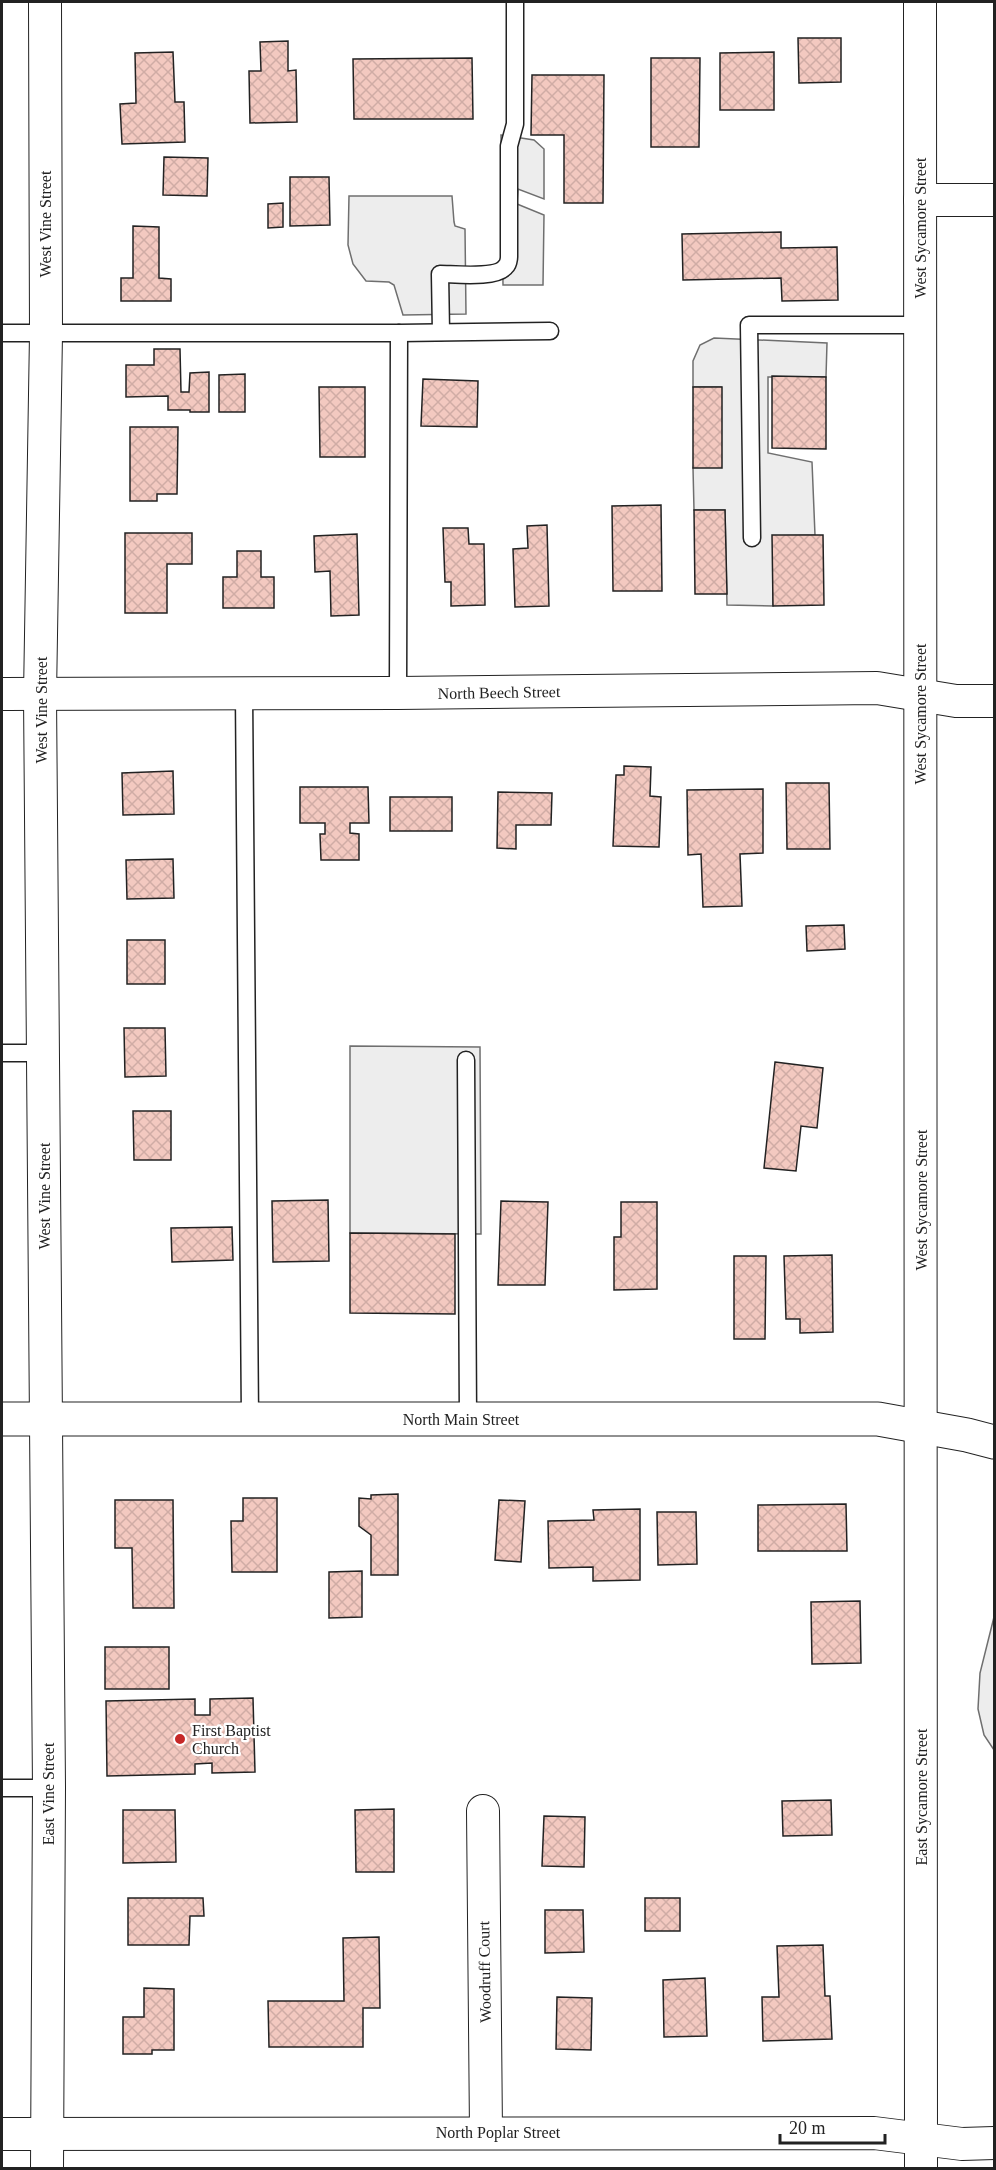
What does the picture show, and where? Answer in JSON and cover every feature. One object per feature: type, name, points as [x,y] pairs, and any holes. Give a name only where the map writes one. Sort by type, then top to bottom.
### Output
[{"type":"main road","name":"North Main Street","points":[[2,1419],[878,1419],[994,1442]]},
{"type":"street","name":"West Vine Street","points":[[45,2],[46,334],[40,695],[45,1419]]},
{"type":"street","name":"West Sycamore Street","points":[[920,2],[921,1426]]},
{"type":"street","points":[[920,200],[994,200]]},
{"type":"street","name":"North Beech Street","points":[[2,694],[877,688],[956,701],[994,701]]},
{"type":"street","name":"East Vine Street","points":[[45,1419],[49,1788],[47,2169]]},
{"type":"street","name":"East Sycamore Street","points":[[921,1426],[921,2154]]},
{"type":"street","name":"Woodruff Court","points":[[483,1811],[486,2132]]},
{"type":"street","name":"North Poplar Street","points":[[2,2134],[874,2133],[921,2154],[962,2144],[994,2144]]},
{"type":"lane","points":[[441,333],[440,274],[492,274],[501,272],[507,266],[509,257],[508,146],[515,124],[515,2]]},
{"type":"lane","points":[[752,538],[749,325],[920,325]]},
{"type":"lane","points":[[2,333],[550,331]]},
{"type":"lane","points":[[398,693],[399,333]]},
{"type":"lane","points":[[244,694],[250,1419]]},
{"type":"lane","points":[[2,1053],[43,1053]]},
{"type":"lane","points":[[466,1060],[468,1419]]},
{"type":"lane","points":[[2,1788],[49,1788]]},
{"type":"shaded area","points":[[501,135],[534,140],[544,149],[544,199],[518,189],[517,204],[544,215],[543,285],[503,285]]},
{"type":"shaded area","points":[[349,196],[452,196],[455,226],[465,229],[466,314],[403,315],[394,285],[389,282],[366,281],[353,264],[348,245]]},
{"type":"shaded area","points":[[714,338],[827,343],[826,377],[768,377],[768,453],[812,462],[815,535],[773,536],[773,606],[727,605],[725,510],[694,510],[693,468],[721,387],[693,387],[693,361],[700,345]]},
{"type":"shaded area","points":[[350,1046],[480,1047],[481,1234],[350,1233]]},
{"type":"shaded area","points":[[994,1617],[994,1750],[984,1735],[978,1709],[980,1673]]},
{"type":"building","points":[[798,38],[841,38],[841,82],[799,83]]},
{"type":"building","points":[[288,41],[288,71],[296,70],[297,122],[250,123],[249,71],[261,71],[260,42]]},
{"type":"building","points":[[173,52],[175,102],[184,102],[185,142],[122,144],[120,104],[136,103],[135,53]]},
{"type":"building","points":[[774,52],[774,110],[720,110],[720,53]]},
{"type":"building","points":[[472,58],[473,119],[354,119],[353,59]]},
{"type":"building","points":[[651,58],[700,58],[699,147],[651,147]]},
{"type":"building","points":[[532,75],[604,75],[603,203],[564,203],[564,135],[531,135]]},
{"type":"building","points":[[164,157],[208,158],[207,196],[163,195]]},
{"type":"building","points":[[290,177],[329,177],[330,225],[290,226]]},
{"type":"building","points":[[283,203],[283,227],[268,228],[268,204]]},
{"type":"building","points":[[133,226],[159,227],[159,278],[171,279],[171,301],[121,301],[121,278],[133,278]]},
{"type":"building","points":[[781,232],[781,248],[837,247],[838,300],[782,301],[781,278],[683,280],[682,234]]},
{"type":"building","points":[[154,349],[180,349],[181,392],[189,392],[190,373],[209,372],[209,412],[168,410],[168,396],[126,397],[126,365],[154,365]]},
{"type":"building","points":[[245,374],[245,412],[219,412],[219,375]]},
{"type":"building","points":[[772,376],[826,377],[826,449],[772,448]]},
{"type":"building","points":[[423,379],[478,381],[477,427],[421,426]]},
{"type":"building","points":[[319,387],[365,387],[365,457],[320,457]]},
{"type":"building","points":[[693,387],[722,387],[722,468],[693,468]]},
{"type":"building","points":[[130,427],[178,427],[177,494],[157,494],[157,501],[130,501]]},
{"type":"building","points":[[661,505],[662,591],[613,591],[612,506]]},
{"type":"building","points":[[694,510],[725,510],[727,594],[695,594]]},
{"type":"building","points":[[547,525],[549,606],[515,607],[513,549],[528,548],[527,526]]},
{"type":"building","points":[[443,528],[468,528],[469,544],[484,544],[485,605],[451,606],[451,582],[445,582]]},
{"type":"building","points":[[125,533],[192,533],[192,564],[167,564],[167,613],[125,613]]},
{"type":"building","points":[[357,534],[359,615],[331,616],[330,571],[315,572],[314,536]]},
{"type":"building","points":[[772,535],[823,535],[824,605],[773,606]]},
{"type":"building","points":[[237,551],[261,551],[261,577],[274,577],[274,608],[223,608],[223,577],[237,577]]},
{"type":"building","points":[[624,766],[651,767],[650,796],[661,797],[659,847],[613,846],[616,775],[624,775]]},
{"type":"building","points":[[173,771],[174,814],[123,815],[122,773]]},
{"type":"building","points":[[786,783],[829,783],[830,849],[787,849]]},
{"type":"building","points":[[300,787],[368,787],[369,823],[350,823],[350,833],[359,834],[359,860],[321,860],[320,834],[325,834],[325,823],[300,823]]},
{"type":"building","points":[[763,789],[763,853],[740,854],[742,906],[703,907],[701,854],[688,855],[687,790]]},
{"type":"building","points":[[498,792],[552,793],[551,825],[516,825],[516,849],[497,848]]},
{"type":"building","points":[[390,797],[452,797],[452,831],[390,831]]},
{"type":"building","points":[[173,859],[174,898],[127,899],[126,860]]},
{"type":"building","points":[[844,925],[845,949],[807,951],[806,926]]},
{"type":"building","points":[[127,940],[165,940],[165,984],[127,984]]},
{"type":"building","points":[[124,1028],[165,1028],[166,1076],[125,1077]]},
{"type":"building","points":[[775,1062],[823,1068],[817,1128],[801,1126],[796,1171],[764,1168]]},
{"type":"building","points":[[133,1111],[171,1111],[171,1160],[134,1160]]},
{"type":"building","points":[[328,1200],[329,1261],[273,1262],[272,1201]]},
{"type":"building","points":[[501,1201],[548,1202],[545,1285],[498,1285]]},
{"type":"building","points":[[621,1202],[657,1202],[657,1289],[614,1290],[614,1237],[621,1237]]},
{"type":"building","points":[[232,1227],[233,1260],[172,1262],[171,1228]]},
{"type":"building","points":[[350,1233],[455,1234],[455,1314],[350,1313]]},
{"type":"building","points":[[832,1255],[833,1332],[800,1333],[800,1319],[786,1319],[784,1256]]},
{"type":"building","points":[[734,1256],[766,1256],[765,1339],[734,1339]]},
{"type":"building","points":[[398,1494],[398,1575],[371,1575],[371,1535],[359,1526],[359,1498],[371,1499],[371,1495]]},
{"type":"building","points":[[243,1498],[277,1498],[277,1572],[232,1572],[231,1521],[243,1521]]},
{"type":"building","points":[[115,1500],[173,1500],[174,1608],[133,1608],[132,1548],[115,1548]]},
{"type":"building","points":[[499,1500],[525,1501],[521,1562],[495,1560]]},
{"type":"building","points":[[846,1504],[847,1551],[758,1551],[758,1505]]},
{"type":"building","points":[[640,1509],[640,1580],[593,1581],[593,1567],[549,1568],[548,1521],[594,1520],[593,1510]]},
{"type":"building","points":[[657,1512],[696,1512],[697,1564],[658,1565]]},
{"type":"building","points":[[362,1571],[362,1617],[329,1618],[329,1572]]},
{"type":"building","points":[[860,1601],[861,1663],[812,1664],[811,1602]]},
{"type":"building","points":[[105,1647],[169,1647],[169,1689],[105,1689]]},
{"type":"building","name":"First Baptist Church","points":[[253,1698],[255,1772],[212,1773],[212,1763],[195,1764],[195,1774],[107,1776],[106,1701],[195,1699],[195,1715],[210,1715],[210,1699]]},
{"type":"building","points":[[831,1800],[832,1835],[783,1836],[782,1801]]},
{"type":"building","points":[[394,1809],[394,1872],[356,1872],[355,1810]]},
{"type":"building","points":[[123,1810],[175,1810],[176,1862],[123,1863]]},
{"type":"building","points":[[544,1816],[585,1817],[584,1867],[542,1866]]},
{"type":"building","points":[[128,1898],[203,1898],[204,1916],[190,1916],[189,1945],[128,1945]]},
{"type":"building","points":[[645,1898],[680,1898],[680,1931],[645,1931]]},
{"type":"building","points":[[545,1910],[583,1910],[584,1952],[545,1953]]},
{"type":"building","points":[[379,1937],[380,2008],[363,2008],[363,2047],[269,2047],[268,2001],[344,2001],[343,1938]]},
{"type":"building","points":[[823,1945],[825,1996],[830,1996],[832,2039],[763,2041],[762,1997],[779,1997],[777,1946]]},
{"type":"building","points":[[705,1978],[707,2036],[664,2037],[663,1980]]},
{"type":"building","points":[[144,1988],[174,1989],[174,2050],[152,2050],[152,2054],[123,2054],[123,2017],[144,2017]]},
{"type":"building","points":[[557,1997],[592,1998],[591,2050],[556,2049]]},
{"type":"place","name":"First Baptist Church","points":[[180,1739]]}]
